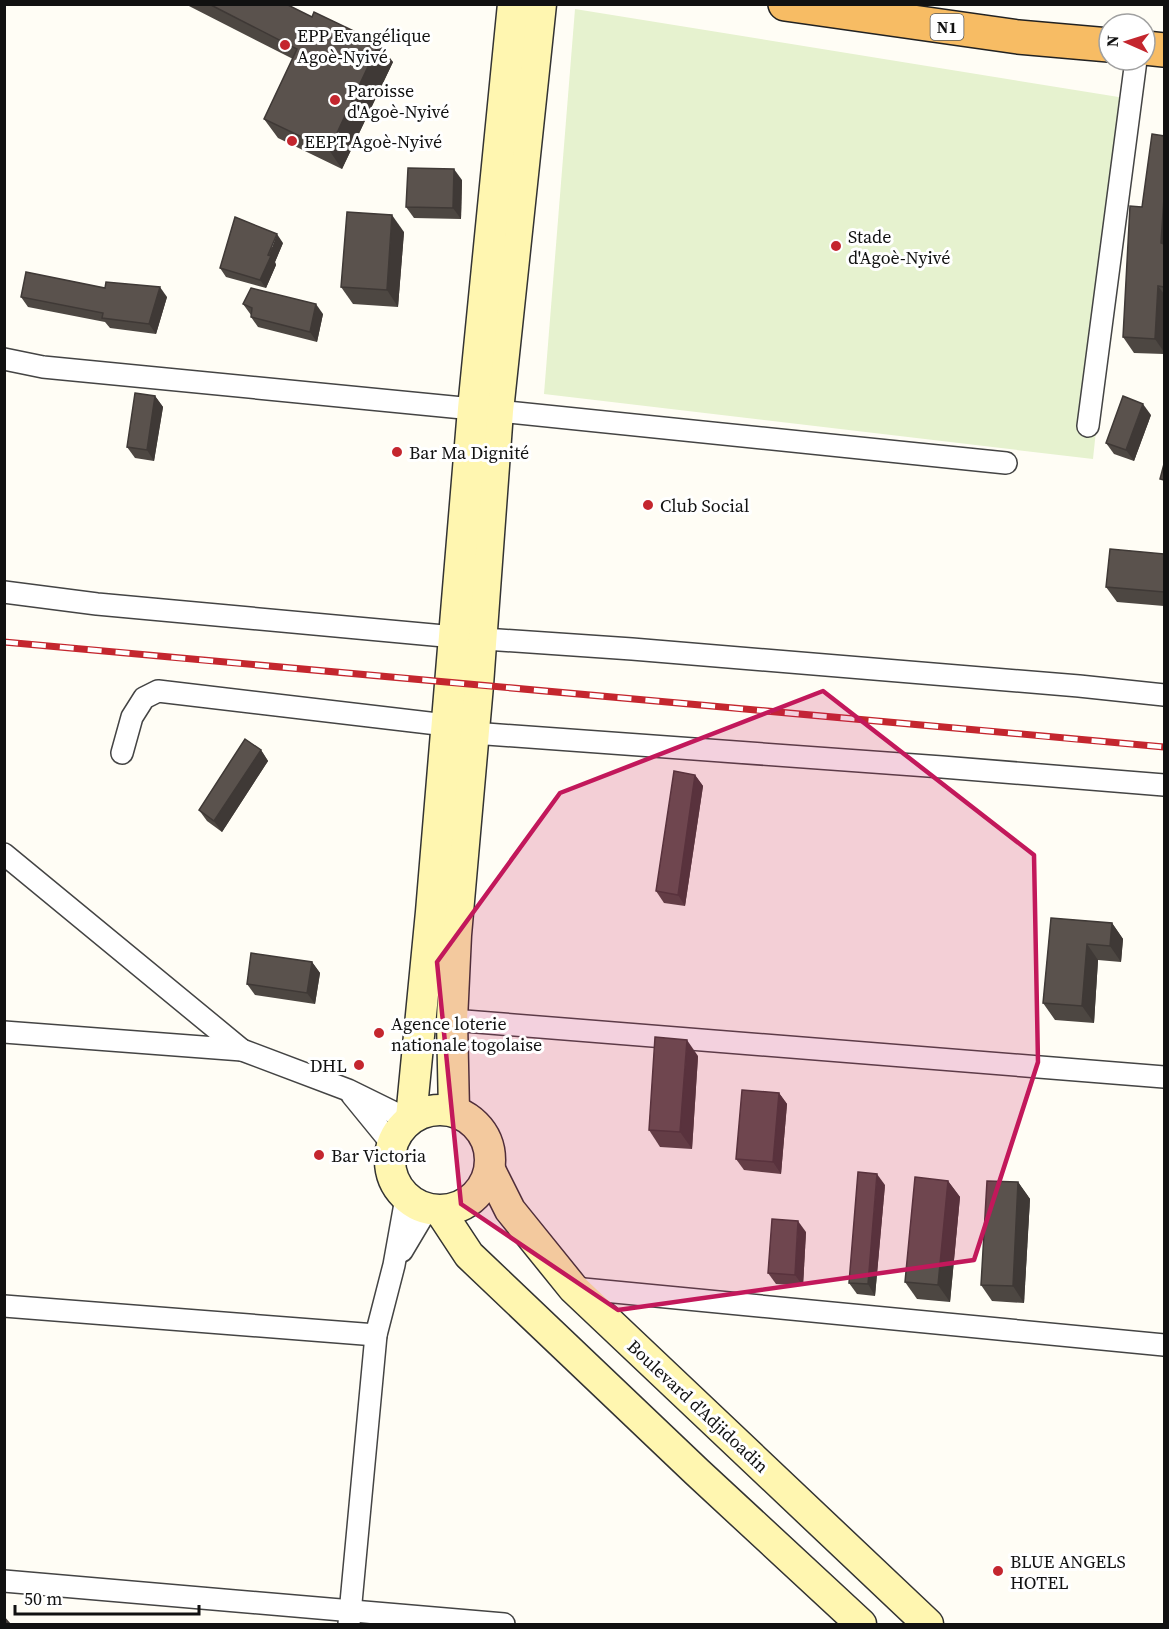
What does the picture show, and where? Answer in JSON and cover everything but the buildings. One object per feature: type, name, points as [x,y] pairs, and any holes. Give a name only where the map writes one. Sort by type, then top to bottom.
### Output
[{"type":"highway","name":"N1","points":[[785,4],[1018,37],[1097,44]]},
{"type":"main road","points":[[513,4],[485,410],[459,729],[431,912],[404,1127],[390,1163],[395,1182],[424,1206],[469,1255],[861,1624]]},
{"type":"main road","points":[[485,410],[541,4]]},
{"type":"main road","points":[[454,1111],[452,1020],[456,935],[459,729]]},
{"type":"main road","points":[[404,1127],[432,1110],[454,1111],[476,1124],[488,1145],[490,1170],[478,1194],[455,1209],[424,1206]]},
{"type":"main road","name":"Boulevard d'Adjidoadin","points":[[490,1170],[510,1210],[573,1288],[928,1624]]},
{"type":"street","points":[[1088,426],[1134,72]]},
{"type":"street","points":[[4,359],[43,367],[1006,463]]},
{"type":"street","points":[[4,592],[97,604],[467,638],[1079,686],[1164,695]]},
{"type":"street","points":[[122,753],[132,717],[144,698],[158,691],[459,729],[1164,785]]},
{"type":"street","points":[[4,854],[242,1050]]},
{"type":"street","points":[[452,1020],[1164,1077]]},
{"type":"street","points":[[4,1032],[242,1050],[348,1090],[404,1127]]},
{"type":"street","points":[[348,1090],[404,1127]]},
{"type":"street","points":[[350,1618],[376,1335],[394,1265],[424,1206]]},
{"type":"street","points":[[573,1288],[1164,1345]]},
{"type":"street","points":[[4,1306],[376,1335]]},
{"type":"street","points":[[4,1581],[350,1618],[504,1624]]},
{"type":"highlighted area","points":[[823,691],[1034,855],[1038,1062],[974,1260],[618,1310],[461,1204],[437,962],[560,793]]},
{"type":"green space","name":"Stade d'Agoè-Nyivé","points":[[575,9],[1131,99],[1093,459],[544,394]]},
{"type":"railway","points":[[4,642],[1164,747]]},
{"type":"place","name":"EPP Evangélique Agoè-Nyivé","points":[[285,45]]},
{"type":"place","name":"Paroisse d'Agoè-Nyivé","points":[[335,100]]},
{"type":"place","name":"EEPT Agoè-Nyivé","points":[[292,141]]},
{"type":"place","name":"Stade d'Agoè-Nyivé","points":[[836,246]]},
{"type":"place","name":"Bar Ma Dignité","points":[[397,452]]},
{"type":"place","name":"Club Social","points":[[648,505]]},
{"type":"place","name":"Agence loterie nationale togolaise","points":[[379,1033]]},
{"type":"place","name":"DHL","points":[[359,1065]]},
{"type":"place","name":"Bar Victoria","points":[[319,1155]]},
{"type":"place","name":"BLUE ANGELS HOTEL","points":[[998,1571]]}]
